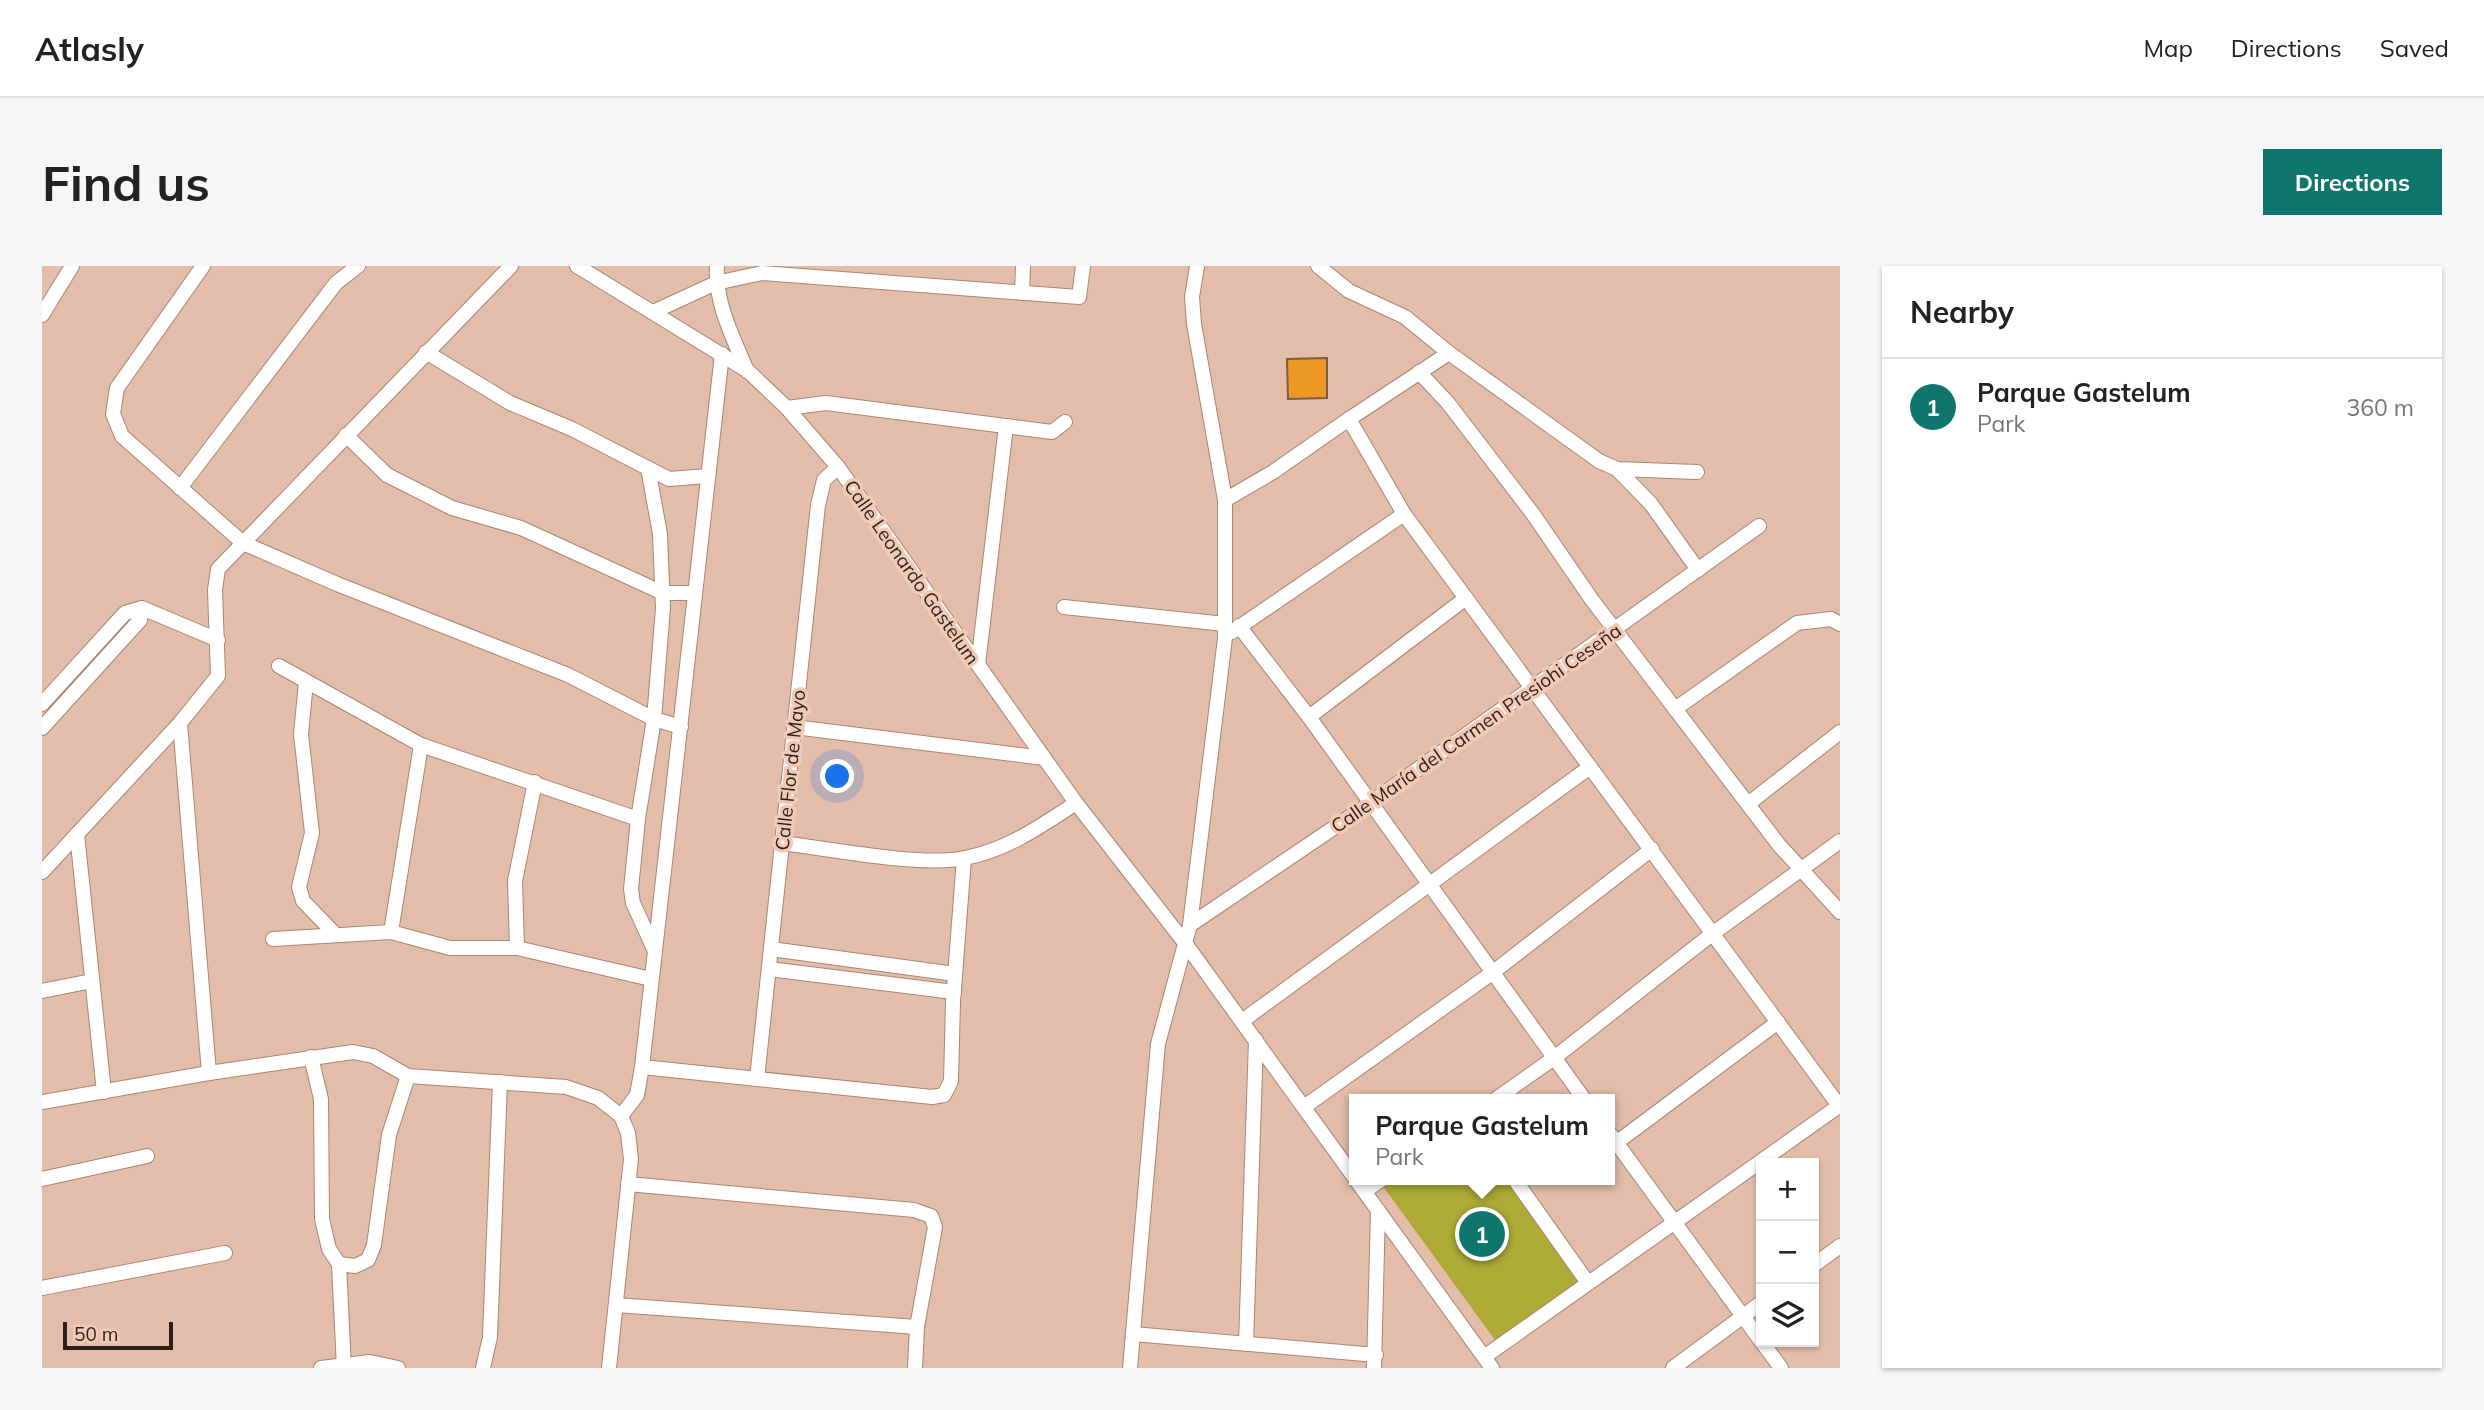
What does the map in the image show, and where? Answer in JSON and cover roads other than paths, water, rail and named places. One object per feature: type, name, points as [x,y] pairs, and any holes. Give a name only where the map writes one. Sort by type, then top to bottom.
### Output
[{"type":"street","points":[[42,316],[72,266]]},
{"type":"street","points":[[203,266],[117,388],[113,414],[122,436],[243,543],[337,584],[568,675],[654,719],[681,727]]},
{"type":"street","points":[[180,488],[336,283],[358,266]]},
{"type":"street","points":[[42,872],[180,723],[218,676],[215,590],[218,569],[511,266]]},
{"type":"street","name":"Calle Leonardo Gastelum","points":[[577,266],[748,371],[787,408],[838,467],[1076,803],[1185,943],[1349,1170]]},
{"type":"street","points":[[717,266],[716,283],[725,319],[748,371]]},
{"type":"street","points":[[1022,293],[1023,266]]},
{"type":"street","points":[[653,312],[716,283],[762,273],[843,272],[1079,297],[1083,266]]},
{"type":"street","points":[[1130,1368],[1158,1044],[1190,925],[1229,629],[1224,500],[1194,324],[1192,297],[1197,266]]},
{"type":"street","points":[[1318,266],[1349,291],[1405,317],[1449,354],[1599,461],[1617,469],[1697,472]]},
{"type":"street","points":[[426,352],[510,403],[572,429],[669,480],[708,477]]},
{"type":"street","points":[[621,1116],[637,1095],[642,1067],[722,354]]},
{"type":"street","points":[[1224,500],[1273,472],[1449,354]]},
{"type":"street","points":[[1419,372],[1448,403],[1533,514],[1543,533],[1748,804],[1840,912]]},
{"type":"street","points":[[787,408],[826,404],[1052,432],[1065,422]]},
{"type":"street","points":[[1349,419],[1404,514],[1839,1106],[1588,1283],[1488,1362]]},
{"type":"street","points":[[978,665],[1006,426]]},
{"type":"street","points":[[346,435],[387,475],[441,503],[521,527],[663,593],[695,593]]},
{"type":"street","name":"Calle Flor de Mayo","points":[[757,1079],[818,505],[824,480],[838,467]]},
{"type":"street","points":[[648,468],[660,534],[663,593],[654,719],[638,819],[631,889],[633,903],[655,951]]},
{"type":"street","points":[[1617,469],[1651,504],[1698,570]]},
{"type":"street","points":[[1229,629],[1404,514]]},
{"type":"street","name":"Calle María del Carmen Presiohi Ceseña","points":[[1190,925],[1533,689],[1759,526]]},
{"type":"street","points":[[1309,717],[1466,598]]},
{"type":"street","points":[[1063,607],[1229,629],[1309,717],[1369,804],[1580,1094]]},
{"type":"street","points":[[42,704],[125,613],[142,608],[218,640]]},
{"type":"street","points":[[42,728],[140,620],[142,608]]},
{"type":"street","points":[[1675,709],[1797,623],[1831,619],[1840,624]]},
{"type":"street","points":[[279,666],[421,745],[638,819]]},
{"type":"street","points":[[306,682],[301,734],[312,834],[299,887],[303,901],[335,934]]},
{"type":"street","points":[[180,723],[208,1073]]},
{"type":"street","points":[[794,727],[1044,758]]},
{"type":"street","points":[[1748,804],[1840,732]]},
{"type":"street","points":[[391,932],[421,745]]},
{"type":"street","points":[[1242,1021],[1590,767]]},
{"type":"street","points":[[516,948],[515,881],[535,782]]},
{"type":"street","points":[[782,843],[918,859],[964,858],[1015,842],[1076,803]]},
{"type":"street","points":[[77,834],[104,1092]]},
{"type":"street","points":[[1503,1094],[1554,1058],[1712,934],[1840,841]]},
{"type":"street","points":[[1304,1107],[1492,973],[1652,849]]},
{"type":"street","points":[[642,1067],[932,1097],[944,1095],[951,1081],[955,974],[964,858]]},
{"type":"street","points":[[272,939],[391,932],[450,947],[516,948],[651,979]]},
{"type":"street","points":[[771,949],[955,974]]},
{"type":"street","points":[[769,968],[954,992]]},
{"type":"street","points":[[42,991],[92,981]]},
{"type":"street","points":[[1615,1137],[1778,1022]]},
{"type":"street","points":[[1245,1344],[1256,1040]]},
{"type":"street","points":[[42,1102],[208,1073],[353,1052],[373,1056],[408,1076],[566,1087],[598,1098],[621,1116],[628,1133],[631,1159],[609,1368]]},
{"type":"street","points":[[311,1057],[321,1099],[322,1219],[329,1249],[340,1264],[344,1366]]},
{"type":"street","points":[[340,1264],[355,1266],[368,1260],[374,1245],[388,1135],[408,1076]]},
{"type":"street","points":[[483,1368],[490,1337],[500,1082]]},
{"type":"street","points":[[1615,1141],[1756,1333]]},
{"type":"street","points":[[42,1179],[147,1156]]},
{"type":"street","points":[[628,1184],[914,1210],[930,1216],[935,1227],[917,1327],[915,1368]]},
{"type":"street","name":"Calle Leonardo Gastelum","points":[[1359,1185],[1488,1362]]},
{"type":"street","points":[[1519,1185],[1588,1283]]},
{"type":"street","points":[[1133,1334],[1245,1344],[1375,1362],[1378,1210]]},
{"type":"street","points":[[1819,1261],[1840,1246]]},
{"type":"street","points":[[42,1288],[225,1254]]},
{"type":"street","points":[[615,1305],[917,1327]]},
{"type":"street","points":[[1673,1368],[1756,1307]]},
{"type":"street","points":[[1766,1347],[1781,1368]]},
{"type":"street","points":[[321,1368],[370,1362],[398,1368]]},
{"type":"place","name":"Parque Gastelum","points":[[1482,1234]]}]
